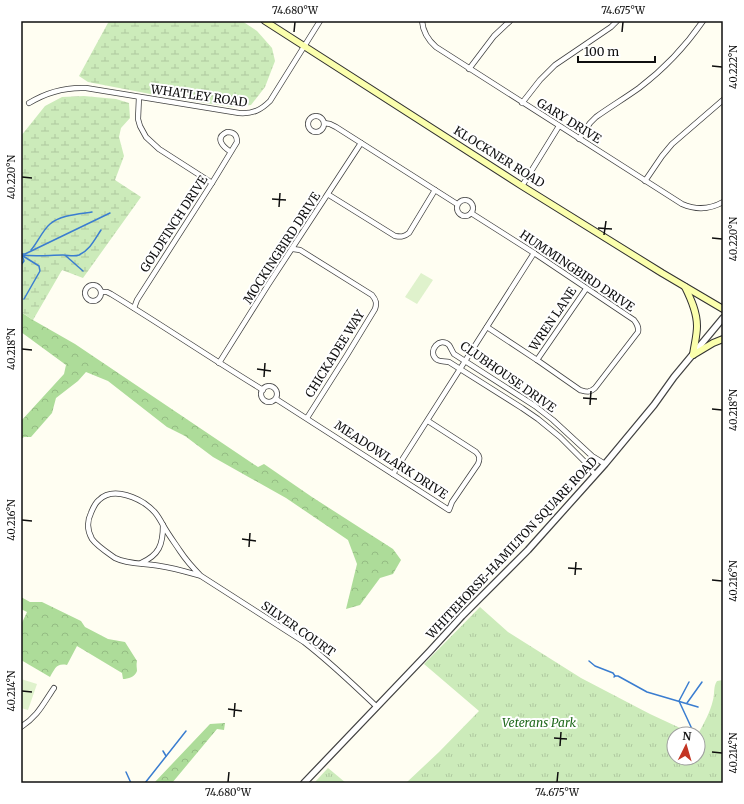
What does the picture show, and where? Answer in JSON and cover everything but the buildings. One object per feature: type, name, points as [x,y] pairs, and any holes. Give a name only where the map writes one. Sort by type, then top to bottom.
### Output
[{"type":"main road","name":"KLOCKNER ROAD","points":[[265,21],[522,186],[723,309]]},
{"type":"main road","points":[[685,287],[690,297],[696,318],[697,328],[693,355]]},
{"type":"main road","points":[[693,355],[723,339]]},
{"type":"street","name":"WHATLEY ROAD","points":[[29,103],[43,95],[60,90],[86,88],[239,113],[254,113],[270,101],[320,21]]},
{"type":"street","name":"GARY DRIVE","points":[[422,21],[424,30],[430,42],[436,47],[682,204],[688,207],[709,208],[723,202]]},
{"type":"street","points":[[469,69],[494,36],[510,21]]},
{"type":"street","points":[[522,103],[540,80],[555,65],[617,21]]},
{"type":"street","points":[[579,139],[596,117],[639,88],[669,62],[703,21]]},
{"type":"street","points":[[139,97],[138,119],[146,137],[160,149],[212,183]]},
{"type":"street","points":[[645,180],[672,144],[723,100]]},
{"type":"street","name":"HUMMINGBIRD DRIVE","points":[[324,123],[336,127],[457,204]]},
{"type":"street","points":[[522,186],[559,126]]},
{"type":"street","name":"MOCKINGBIRD DRIVE","points":[[219,363],[268,285],[361,144]]},
{"type":"street","name":"GOLDFINCH DRIVE","points":[[134,308],[137,300],[231,152]]},
{"type":"street","points":[[328,195],[395,236],[402,237],[408,233],[435,190]]},
{"type":"street","name":"HUMMINGBIRD DRIVE","points":[[464,200],[469,201],[473,205],[471,213],[467,216],[461,216],[456,210],[457,204],[464,200]]},
{"type":"street","name":"HUMMINGBIRD DRIVE","points":[[471,213],[634,320],[639,328],[638,332],[595,388],[591,392],[585,392],[487,327]]},
{"type":"street","name":"CHICKADEE WAY","points":[[293,248],[300,250],[372,295],[376,304],[375,309],[307,418]]},
{"type":"street","points":[[393,474],[534,253]]},
{"type":"street","name":"WREN LANE","points":[[537,360],[586,289]]},
{"type":"street","name":"MEADOWLARK DRIVE","points":[[102,292],[111,294],[263,390]]},
{"type":"street","name":"WHITEHORSE-HAMILTON SQUARE ROAD","points":[[304,783],[528,550],[595,476],[723,318]]},
{"type":"street","name":"CLUBHOUSE DRIVE","points":[[595,476],[586,462],[570,447],[522,408],[461,368],[449,362],[436,359],[433,351],[434,347],[443,342],[448,344],[454,354],[535,406],[576,440],[592,456],[605,464]]},
{"type":"street","name":"MEADOWLARK DRIVE","points":[[269,386],[274,388],[277,392],[276,399],[270,403],[265,401],[261,395],[263,390],[269,386]]},
{"type":"street","name":"MEADOWLARK DRIVE","points":[[276,399],[449,510],[452,502],[480,460],[476,452],[428,421]]},
{"type":"street","points":[[554,433],[560,426]]},
{"type":"street","points":[[570,447],[576,440]]},
{"type":"street","name":"SILVER COURT","points":[[201,576],[172,568],[140,563],[128,563],[115,558],[96,543],[90,535],[88,518],[98,500],[109,494],[123,494],[136,498],[150,508],[160,517],[163,525],[181,552],[201,576],[319,653],[377,707]]},
{"type":"street","points":[[140,563],[152,557],[160,546],[162,541],[163,525]]},
{"type":"street","points":[[21,726],[28,723],[39,712],[54,688]]},
{"type":"green space","points":[[109,21],[242,21],[257,31],[272,48],[275,61],[265,87],[251,105],[232,107],[166,97],[88,82],[79,76]]},
{"type":"green space","points":[[84,96],[116,99],[129,103],[130,118],[121,128],[119,137],[124,156],[115,180],[141,197],[83,278],[62,270],[33,320],[21,312],[21,136],[45,106],[62,97]]},
{"type":"green space","points":[[421,273],[433,280],[417,304],[405,297]]},
{"type":"green space","points":[[21,312],[75,344],[258,467],[264,464],[393,549],[401,560],[393,574],[380,578],[360,605],[346,609],[357,564],[348,540],[286,498],[213,457],[185,436],[167,427],[108,381],[86,372],[78,381],[56,398],[52,413],[31,437],[24,437],[21,439],[21,421],[64,374],[66,365],[21,332]]},
{"type":"green space","points":[[21,597],[30,602],[42,602],[81,621],[85,627],[108,639],[125,642],[137,661],[137,671],[135,675],[127,679],[123,679],[122,673],[77,646],[67,665],[58,666],[50,677],[21,660],[21,625],[27,612],[21,609]]},
{"type":"green space","name":"Veterans Park","points":[[480,607],[508,632],[581,678],[676,726],[666,726],[666,766],[706,766],[706,726],[702,726],[707,718],[714,697],[716,683],[717,681],[723,680],[723,783],[406,783],[479,711],[424,664]]},
{"type":"green space","points":[[21,679],[37,684],[28,710],[21,708]]},
{"type":"green space","points":[[225,723],[224,730],[217,729],[172,783],[154,783],[210,724]]},
{"type":"green space","points":[[328,768],[346,783],[314,783]]},
{"type":"waterway","points":[[31,250],[45,230],[54,221],[70,215],[92,212]]},
{"type":"waterway","points":[[21,254],[25,254],[110,213]]},
{"type":"waterway","points":[[21,265],[24,261],[22,255],[79,255],[89,247],[101,230]]},
{"type":"waterway","points":[[23,256],[39,266],[40,271],[24,299]]},
{"type":"waterway","points":[[66,256],[83,271]]},
{"type":"waterway","points":[[589,661],[595,666],[613,673],[615,676]]},
{"type":"waterway","points":[[614,677],[618,676],[647,692],[698,707]]},
{"type":"waterway","points":[[689,682],[679,701],[691,726]]},
{"type":"waterway","points":[[687,703],[702,682]]},
{"type":"waterway","points":[[145,783],[186,731]]},
{"type":"waterway","points":[[163,751],[166,756]]},
{"type":"waterway","points":[[126,772],[131,783]]}]
